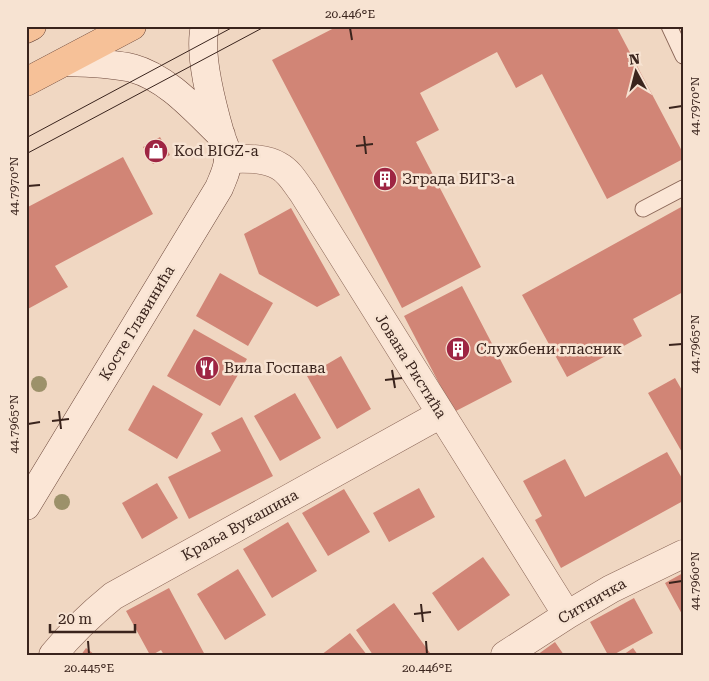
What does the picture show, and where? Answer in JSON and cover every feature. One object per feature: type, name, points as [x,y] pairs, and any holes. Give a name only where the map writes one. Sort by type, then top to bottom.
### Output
[{"type":"main road","points":[[26,29],[32,26]]},
{"type":"main road","points":[[26,82],[132,26]]},
{"type":"street","points":[[205,26],[204,60],[209,89],[224,147]]},
{"type":"street","points":[[66,62],[131,68],[162,81],[186,101],[224,147]]},
{"type":"street","name":"Јована Ристића","points":[[224,147],[279,166],[290,175],[567,614]]},
{"type":"street","name":"Косте Главинића","points":[[26,506],[218,188],[226,171],[224,147]]},
{"type":"street","name":"Краља Вукашина","points":[[53,655],[90,615],[113,596],[441,414]]},
{"type":"street","name":"Ситничка","points":[[505,655],[567,614],[611,589],[683,554]]},
{"type":"lane","points":[[669,26],[683,56]]},
{"type":"lane","points":[[643,209],[683,188]]},
{"type":"building","name":"Зграда БИГЗ-а","points":[[338,26],[616,26],[683,153],[683,159],[607,199],[542,74],[516,88],[497,52],[420,93],[439,130],[416,142],[481,267],[402,308],[272,60]]},
{"type":"building","name":"Kod BIGZ-a","points":[[160,137],[170,155],[153,164],[143,147]]},
{"type":"building","points":[[123,157],[153,214],[55,266],[68,287],[26,310],[26,208]]},
{"type":"building","points":[[683,206],[683,292],[633,319],[642,336],[567,377],[522,295]]},
{"type":"building","points":[[291,208],[340,295],[317,307],[259,274],[244,234]]},
{"type":"building","points":[[220,273],[273,303],[248,346],[196,316]]},
{"type":"building","name":"Службени гласник","points":[[462,286],[512,382],[454,412],[404,316]]},
{"type":"building","name":"Вила Госпава","points":[[194,329],[247,359],[220,406],[167,376]]},
{"type":"building","points":[[341,356],[371,409],[337,429],[307,376]]},
{"type":"building","points":[[675,378],[683,392],[683,454],[648,393]]},
{"type":"building","points":[[153,385],[203,414],[177,459],[128,430]]},
{"type":"building","points":[[295,393],[321,438],[280,461],[254,416]]},
{"type":"building","points":[[242,417],[273,476],[189,519],[168,477],[221,451],[211,433]]},
{"type":"building","points":[[667,452],[683,480],[683,501],[561,568],[535,520],[542,516],[523,481],[565,459],[585,497]]},
{"type":"building","points":[[157,483],[178,518],[142,539],[122,503]]},
{"type":"building","points":[[419,488],[435,517],[389,542],[373,513]]},
{"type":"building","points":[[344,489],[370,532],[328,556],[302,513]]},
{"type":"building","points":[[288,522],[317,571],[272,598],[243,549]]},
{"type":"building","points":[[483,557],[510,595],[458,631],[432,593]]},
{"type":"building","points":[[238,569],[266,615],[225,640],[197,594]]},
{"type":"building","points":[[683,573],[683,616],[665,583]]},
{"type":"building","points":[[169,588],[205,655],[164,655],[161,650],[150,655],[126,611]]},
{"type":"building","points":[[634,598],[653,633],[613,655],[608,655],[590,622]]},
{"type":"building","points":[[394,603],[430,653],[427,655],[373,655],[356,630]]},
{"type":"building","points":[[350,633],[367,655],[321,655]]},
{"type":"building","points":[[555,642],[564,655],[537,655]]},
{"type":"building","points":[[86,648],[95,655],[81,655]]},
{"type":"building","points":[[633,648],[638,655],[623,655]]},
{"type":"tram line","points":[[26,138],[235,26]]},
{"type":"tram line","points":[[26,154],[266,26]]},
{"type":"place","name":"Kod BIGZ-a","points":[[156,151]]},
{"type":"place","name":"Зграда БИГЗ-а","points":[[385,179]]},
{"type":"place","name":"Службени гласник","points":[[458,349]]},
{"type":"place","name":"Вила Госпава","points":[[207,368]]}]
